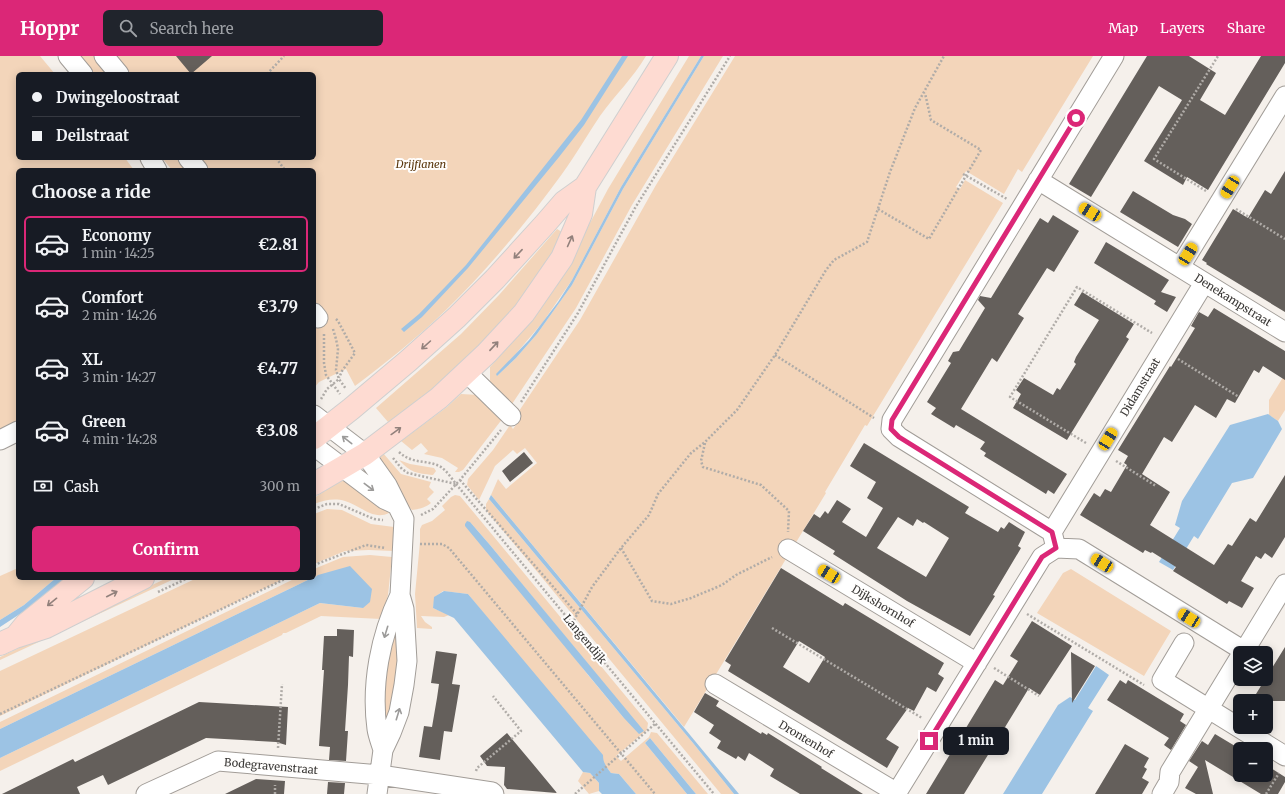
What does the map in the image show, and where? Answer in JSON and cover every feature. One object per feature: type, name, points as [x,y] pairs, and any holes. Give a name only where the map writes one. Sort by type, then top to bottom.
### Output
[{"type":"main road","points":[[319,420],[408,361],[457,317],[495,279],[564,202],[585,187],[667,56]]},
{"type":"main road","points":[[316,483],[365,454],[433,403],[468,373],[524,313],[562,258],[581,214],[585,187]]},
{"type":"main road","points":[[7,641],[81,580]]},
{"type":"main road","points":[[7,641],[46,628],[139,580]]},
{"type":"street","points":[[68,56],[81,72]]},
{"type":"street","points":[[104,56],[117,72]]},
{"type":"street","points":[[1114,56],[892,420],[891,429],[899,437],[1050,546],[1078,549],[1233,648]]},
{"type":"street","points":[[1180,267],[1285,96]]},
{"type":"street","points":[[190,160],[196,168]]},
{"type":"street","name":"Denekampstraat","points":[[1038,180],[1285,332]]},
{"type":"street","name":"Didamstraat","points":[[896,794],[1050,546],[1101,452],[1204,283]]},
{"type":"street","points":[[468,373],[511,416]]},
{"type":"street","points":[[319,420],[365,454],[387,485],[400,512],[403,548],[400,595],[404,609],[406,632],[406,669],[399,712],[391,733],[382,750]]},
{"type":"street","points":[[0,440],[16,432]]},
{"type":"street","points":[[316,448],[400,512]]},
{"type":"street","name":"Dijkshornhof","points":[[788,549],[978,662]]},
{"type":"street","points":[[1247,646],[1285,584]]},
{"type":"street","points":[[378,794],[382,750],[377,730],[376,709],[378,667],[392,611],[400,595]]},
{"type":"street","points":[[1184,643],[1162,680],[1209,709],[1283,762]]},
{"type":"street","points":[[1162,794],[1169,782],[1170,772],[1233,669]]},
{"type":"street","name":"Drontenhof","points":[[715,684],[896,794]]},
{"type":"street","name":"Bodegravenstraat","points":[[146,794],[218,761],[380,775],[492,792],[494,794]]},
{"type":"path","points":[[270,72],[284,56]]},
{"type":"path","points":[[577,614],[460,480],[493,442],[578,313],[635,208],[730,56]]},
{"type":"path","points":[[572,624],[592,587],[621,548],[649,515],[658,494],[691,453],[705,442],[737,410],[775,355],[826,270],[834,260],[867,242],[890,172],[915,108],[944,56]]},
{"type":"path","points":[[1218,56],[1154,159],[1285,239]]},
{"type":"path","points":[[878,209],[929,239],[964,175],[981,150],[932,120],[924,93]]},
{"type":"path","points":[[964,175],[1021,208]]},
{"type":"path","points":[[1156,486],[1010,397],[1077,288],[1239,397]]},
{"type":"path","points":[[319,420],[327,389],[339,379],[342,371],[355,353],[338,321],[321,316]]},
{"type":"path","points":[[321,316],[333,329],[336,339],[338,349],[336,370],[339,379]]},
{"type":"path","points":[[775,355],[891,429]]},
{"type":"path","points":[[621,548],[652,601],[671,604],[691,598],[722,585],[736,575],[788,549],[789,511],[760,485],[703,467],[701,461],[705,442]]},
{"type":"path","name":"Langendijk","points":[[460,480],[456,484],[714,794]]},
{"type":"path","points":[[316,564],[366,545],[403,548],[431,543],[442,544],[450,548],[655,794]]},
{"type":"path","points":[[0,714],[283,580]]},
{"type":"path","points":[[1013,605],[1148,687]]},
{"type":"path","points":[[772,628],[937,728]]},
{"type":"path","points":[[978,662],[1039,696]]},
{"type":"path","points":[[275,794],[282,684]]},
{"type":"path","points":[[473,789],[477,768],[521,731],[493,696]]},
{"type":"path","points":[[575,794],[656,723]]},
{"type":"path","points":[[1266,794],[1283,762]]},
{"type":"green space","points":[[0,56],[40,56],[53,72],[16,72],[16,160],[126,160],[132,168],[16,168],[16,424],[0,432]]},
{"type":"green space","name":"Drijflanen","points":[[80,56],[646,56],[600,116],[567,167],[507,245],[446,310],[402,349],[355,386],[346,369],[319,382],[316,386],[316,168],[170,168],[164,160],[316,160],[316,72],[93,72]]},
{"type":"green space","points":[[689,56],[701,56],[621,187],[572,280],[543,322],[497,376],[516,358],[537,334],[572,285],[623,189],[704,56],[723,56],[632,205],[576,308],[510,407],[490,386],[490,367],[518,336],[556,287],[608,189]]},
{"type":"green space","points":[[735,56],[1093,56],[1022,172],[1018,169],[1004,194],[966,171],[956,187],[960,189],[965,180],[1003,203],[867,426],[865,425],[825,492],[826,493],[684,727],[491,495],[498,479],[506,489],[537,463],[525,448],[517,454],[513,450],[495,466],[479,500],[467,485],[468,479],[493,450],[510,425],[513,429],[521,418],[517,414],[580,320],[656,185]]},
{"type":"green space","points":[[557,229],[562,232],[556,248],[505,322],[407,415],[388,422],[376,408],[461,334],[499,295]]},
{"type":"green space","points":[[1285,374],[1285,410],[1278,421],[1269,415],[1269,400]]},
{"type":"green space","points":[[461,394],[479,395],[503,418],[463,470],[455,472],[458,468],[442,458],[424,454],[428,451],[421,443],[412,450],[401,441],[447,407]]},
{"type":"green space","points":[[383,453],[401,474],[431,482],[429,487],[434,492],[427,499],[431,503],[423,508],[412,510],[402,500],[377,460]]},
{"type":"green space","points":[[399,460],[410,464],[434,468],[436,471],[433,475],[418,473],[407,468]]},
{"type":"green space","points":[[343,479],[389,513],[383,515],[372,514],[351,503],[341,500],[322,501],[316,503],[316,497]]},
{"type":"green space","points":[[455,495],[460,496],[648,723],[647,730],[616,756],[621,761],[649,737],[651,732],[657,733],[708,794],[696,794],[650,738],[645,743],[687,794],[636,794],[619,774],[611,773],[468,594],[443,591],[435,597],[433,608],[449,615],[444,617],[421,616],[425,622],[432,627],[432,629],[417,628],[415,594],[420,529],[422,525],[432,521],[445,510],[442,506]],"holes":[[[470,522],[643,731],[623,717],[588,675]]]},
{"type":"green space","points":[[489,499],[734,794],[721,794],[486,510],[486,504]]},
{"type":"green space","points":[[327,509],[342,510],[371,524],[394,527],[393,551],[345,551],[316,563],[316,513]]},
{"type":"green space","points":[[370,555],[392,557],[388,595],[381,619],[321,616],[286,633],[283,633],[282,635],[0,771],[0,758],[320,603],[363,608],[350,567],[316,576],[316,568],[343,557]]},
{"type":"green space","points":[[16,569],[16,580],[54,580],[24,605],[0,620],[0,576]]},
{"type":"green space","points":[[1071,569],[1171,631],[1144,676],[1037,613],[1063,573]]},
{"type":"green space","points":[[163,580],[172,580],[0,660],[0,657]]},
{"type":"green space","points":[[193,580],[282,580],[0,716],[0,671]]},
{"type":"green space","points":[[292,580],[308,580],[0,729],[0,722]]},
{"type":"green space","points":[[395,634],[402,640],[388,730],[381,701],[393,635]]},
{"type":"green space","points":[[583,772],[590,773],[599,783],[599,791],[589,794],[578,781]]},
{"type":"water","points":[[622,56],[628,56],[584,125],[559,157],[468,268],[422,317],[404,332],[401,329],[419,314],[466,265],[581,120]]},
{"type":"water","points":[[701,56],[704,56],[623,189],[572,285],[537,334],[516,358],[497,376],[496,374],[529,340],[558,302],[572,280],[621,187]]},
{"type":"water","points":[[1268,414],[1278,421],[1282,429],[1253,478],[1232,483],[1198,539],[1194,536],[1173,570],[1159,562],[1180,528],[1175,525],[1182,501],[1230,425]]},
{"type":"water","points":[[491,495],[739,794],[734,794],[489,499]]},
{"type":"water","points":[[467,521],[470,522],[490,545],[644,731],[639,734],[623,717],[465,526]]},
{"type":"water","points":[[350,566],[372,589],[370,602],[363,608],[320,603],[0,758],[0,729],[308,580],[316,580],[316,576]]},
{"type":"water","points":[[54,580],[64,580],[29,608],[0,627],[0,620],[24,605]]},
{"type":"water","points":[[444,591],[468,594],[603,755],[604,762],[611,773],[619,774],[636,794],[602,794],[599,791],[599,783],[590,773],[583,772],[454,618],[433,608],[434,597]]},
{"type":"water","points":[[1096,666],[1109,675],[1088,708],[1093,711],[1042,794],[1003,794],[1058,705],[1070,697],[1075,700]]},
{"type":"water","points":[[650,738],[696,794],[687,794],[645,743]]},
{"type":"building","points":[[176,56],[212,56],[193,72],[189,72]]},
{"type":"building","points":[[1147,56],[1189,56],[1216,73],[1200,100],[1225,115],[1261,56],[1285,56],[1285,63],[1208,190],[1187,177],[1183,185],[1144,161],[1182,100],[1159,86],[1091,197],[1069,184]]},
{"type":"building","points":[[1285,171],[1285,312],[1206,264],[1207,263],[1202,260],[1233,209],[1248,218],[1265,190],[1271,194]]},
{"type":"building","points":[[1133,191],[1173,215],[1185,219],[1192,224],[1178,247],[1120,212]]},
{"type":"building","points":[[1053,215],[1079,231],[1054,272],[1047,268],[1018,314],[1024,318],[997,362],[992,358],[961,409],[1067,474],[1054,494],[1048,490],[1046,494],[984,456],[986,453],[980,449],[985,442],[956,425],[954,428],[931,414],[936,408],[927,402],[951,363],[948,361],[953,352],[959,351],[985,308],[978,300],[980,296],[991,298],[1040,218],[1048,223]]},
{"type":"building","points":[[1106,242],[1169,280],[1161,292],[1176,297],[1167,312],[1154,304],[1156,301],[1094,263]]},
{"type":"building","points":[[1082,292],[1134,324],[1126,337],[1129,339],[1067,440],[1013,408],[1021,394],[1016,390],[1024,378],[1053,395],[1057,388],[1060,390],[1076,364],[1074,362],[1076,357],[1099,320],[1074,305]]},
{"type":"building","points":[[1214,308],[1285,351],[1285,380],[1263,366],[1259,373],[1254,370],[1235,403],[1227,399],[1216,418],[1195,405],[1172,442],[1164,437],[1142,474],[1170,492],[1150,525],[1214,565],[1228,544],[1232,546],[1250,518],[1256,522],[1285,475],[1285,537],[1272,558],[1265,553],[1261,559],[1256,556],[1241,581],[1254,588],[1242,608],[1229,601],[1227,604],[1173,571],[1176,567],[1152,552],[1151,553],[1145,550],[1143,553],[1080,515],[1094,493],[1100,497],[1105,489],[1111,492],[1127,465],[1124,463],[1128,456],[1118,450],[1195,328],[1191,326],[1199,312],[1208,317]]},
{"type":"building","points":[[864,443],[969,507],[965,513],[998,532],[1001,527],[1004,529],[1009,522],[1025,532],[1018,546],[1021,548],[993,595],[995,596],[970,636],[907,601],[833,554],[835,551],[803,531],[814,514],[820,518],[825,511],[828,514],[837,500],[851,509],[842,522],[866,537],[883,508],[867,498],[876,482],[850,466]],"holes":[[[898,517],[913,526],[917,519],[949,538],[926,577],[877,548]]]},
{"type":"building","points":[[524,452],[533,463],[510,482],[502,471]]},
{"type":"building","points":[[781,568],[843,606],[845,603],[944,663],[938,674],[944,678],[936,692],[927,687],[914,711],[908,708],[886,739],[899,747],[887,768],[728,671],[731,665],[725,661]],"holes":[[[799,641],[825,657],[809,683],[783,667]]]},
{"type":"building","points":[[1032,621],[1072,646],[1040,695],[1029,688],[964,794],[926,794],[995,680],[1003,685],[1018,661],[1010,656]]},
{"type":"building","points":[[337,629],[354,630],[353,657],[349,656],[345,731],[348,731],[346,761],[329,760],[330,747],[319,746],[324,670],[322,670],[324,636],[337,636]]},
{"type":"building","points":[[1285,647],[1285,701],[1273,701],[1273,694],[1256,694],[1261,686],[1273,686],[1273,666]]},
{"type":"building","points":[[436,651],[457,654],[452,684],[460,685],[452,732],[444,731],[440,760],[419,757],[424,726],[432,727],[437,698],[439,684],[431,683]]},
{"type":"building","points":[[1071,652],[1095,666],[1072,703]]},
{"type":"building","points":[[1120,680],[1126,684],[1128,680],[1184,714],[1180,721],[1186,725],[1171,750],[1164,745],[1169,738],[1107,700]]},
{"type":"building","points":[[705,693],[719,701],[716,706],[761,734],[762,732],[767,735],[768,733],[863,794],[800,794],[770,776],[774,769],[749,753],[745,761],[738,756],[736,759],[717,748],[721,741],[709,733],[714,725],[694,712]]},
{"type":"building","points":[[199,702],[288,707],[286,745],[276,742],[206,738],[108,785],[103,775],[77,787],[80,794],[2,794],[73,759],[75,762]]},
{"type":"building","points":[[507,733],[557,793],[507,789],[504,785],[505,767],[487,766],[480,756]]},
{"type":"building","points":[[1215,734],[1233,745],[1233,777],[1205,760],[1213,794],[1196,794],[1185,788],[1198,767],[1189,761],[1202,741],[1208,745]]},
{"type":"building","points":[[1125,744],[1149,758],[1144,767],[1147,769],[1142,778],[1149,782],[1142,794],[1095,794]]},
{"type":"building","points":[[1273,769],[1285,777],[1285,782],[1278,794],[1261,794],[1241,782],[1273,782]]},
{"type":"building","points":[[256,779],[285,781],[284,794],[225,794]]},
{"type":"building","points":[[328,782],[345,783],[344,794],[327,794]]},
{"type":"route","points":[[929,741],[1042,557],[1056,548],[1052,532],[899,437],[891,429],[892,420],[1076,118]]}]
